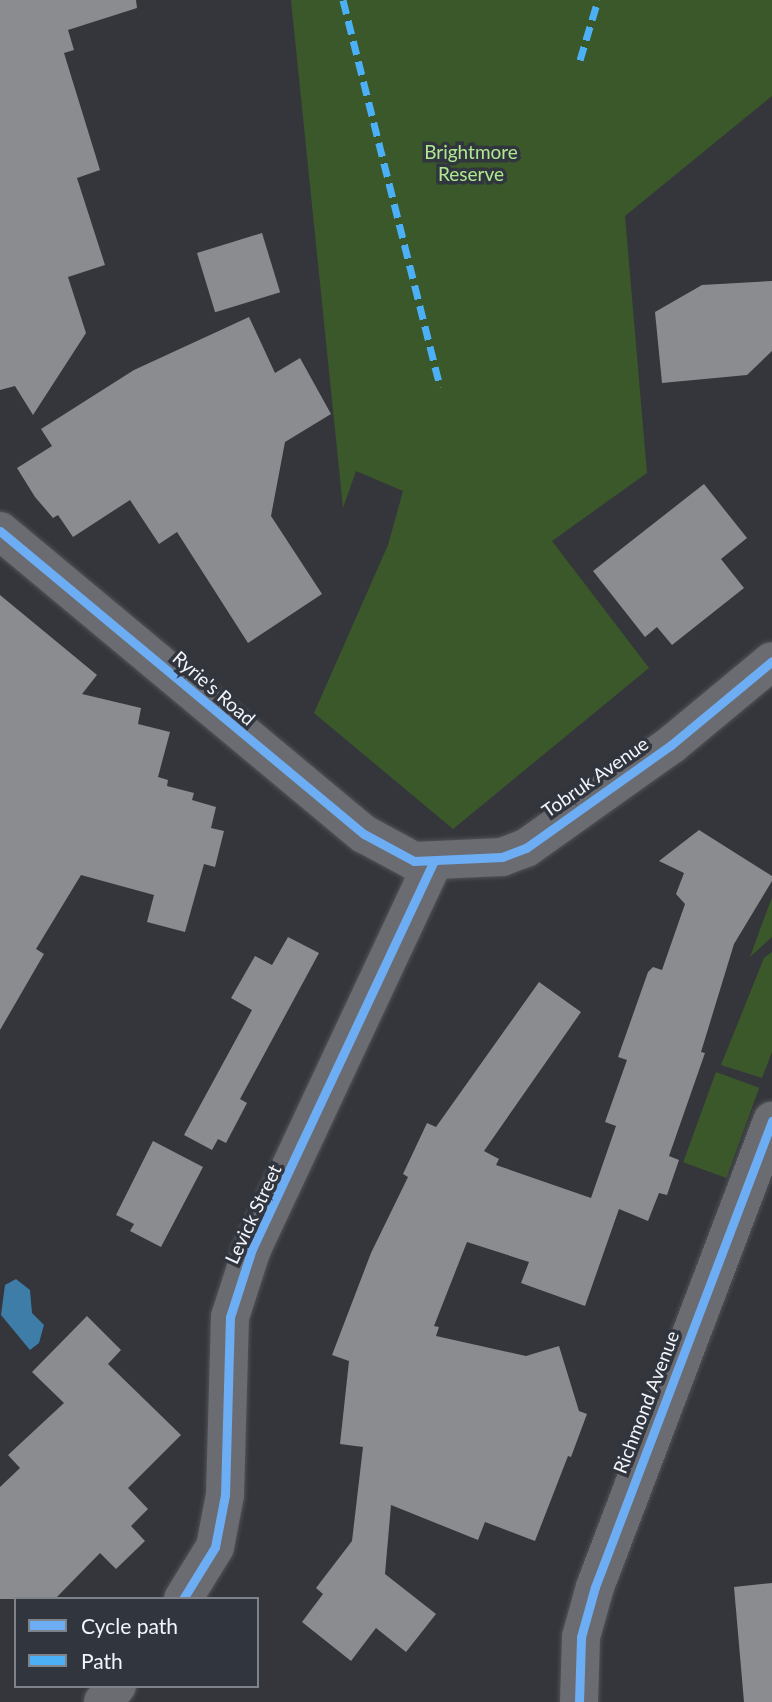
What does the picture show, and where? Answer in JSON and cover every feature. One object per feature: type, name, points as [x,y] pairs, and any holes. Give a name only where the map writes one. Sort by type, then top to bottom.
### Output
[{"type":"street","name":"Ryrie's Road","points":[[0,531],[364,835],[423,861]]},
{"type":"street","name":"Tobruk Avenue","points":[[423,861],[502,857],[526,848],[671,745],[772,661]]},
{"type":"street","name":"Levick Street","points":[[184,1597],[215,1547],[226,1495],[230,1317],[252,1249],[423,861]]},
{"type":"street","name":"Richmond Avenue","points":[[579,1702],[581,1637],[595,1587],[772,1120]]},
{"type":"street","points":[[103,1702],[115,1688]]},
{"type":"green space","name":"Brightmore Reserve","points":[[291,0],[772,0],[772,96],[625,216],[647,473],[552,541],[649,668],[453,829],[314,713],[388,545],[403,491],[356,471],[343,508]]},
{"type":"green space","points":[[772,897],[772,937],[750,957]]},
{"type":"green space","points":[[772,952],[772,1052],[762,1078],[721,1065],[764,958]]},
{"type":"green space","points":[[716,1072],[759,1088],[726,1178],[683,1162]]},
{"type":"water","points":[[16,1279],[30,1290],[32,1313],[44,1325],[39,1343],[30,1350],[1,1315],[5,1285]]},
{"type":"building","points":[[0,0],[136,0],[137,8],[68,30],[74,50],[64,53],[100,170],[77,178],[105,265],[68,277],[86,333],[33,415],[15,386],[0,390]]},
{"type":"building","points":[[262,233],[280,292],[215,312],[197,253]]},
{"type":"building","points":[[772,281],[772,351],[747,375],[662,383],[655,312],[702,285]]},
{"type":"building","points":[[249,317],[275,373],[300,358],[331,414],[285,442],[271,516],[322,594],[248,643],[177,532],[159,544],[130,500],[73,537],[58,515],[53,518],[35,497],[17,468],[52,446],[41,429],[134,370]]},
{"type":"building","points":[[704,484],[747,538],[721,559],[744,588],[672,645],[657,627],[645,637],[593,571]]},
{"type":"building","points":[[0,595],[97,675],[82,694],[141,708],[138,724],[170,732],[158,777],[168,780],[167,786],[194,793],[192,800],[216,807],[211,828],[224,831],[215,867],[204,864],[185,932],[147,922],[154,895],[81,875],[36,949],[44,954],[0,1030]]},
{"type":"building","points":[[699,830],[772,876],[772,881],[734,944],[701,1052],[705,1053],[669,1156],[679,1160],[667,1195],[659,1193],[648,1221],[619,1209],[585,1306],[521,1283],[529,1262],[467,1242],[434,1326],[439,1327],[436,1336],[526,1356],[559,1346],[579,1411],[587,1414],[571,1457],[568,1456],[535,1541],[485,1522],[478,1540],[391,1505],[385,1574],[436,1614],[406,1652],[376,1628],[351,1661],[302,1622],[323,1594],[316,1588],[352,1541],[363,1447],[340,1444],[349,1361],[332,1355],[371,1253],[408,1177],[403,1174],[427,1123],[436,1127],[539,982],[581,1012],[484,1151],[499,1159],[496,1165],[591,1198],[616,1126],[605,1122],[627,1060],[618,1057],[648,972],[653,967],[662,970],[685,904],[676,894],[684,873],[659,861]]},
{"type":"building","points":[[288,937],[319,953],[240,1099],[247,1103],[226,1143],[218,1139],[212,1150],[184,1135],[252,1010],[231,998],[255,956],[272,965]]},
{"type":"building","points":[[153,1141],[203,1167],[161,1247],[130,1231],[134,1224],[116,1215]]},
{"type":"building","points":[[87,1316],[121,1350],[108,1364],[181,1435],[128,1488],[148,1509],[131,1526],[145,1541],[116,1569],[100,1553],[57,1597],[0,1599],[0,1487],[20,1468],[8,1455],[64,1403],[32,1372]]},
{"type":"building","points":[[772,1583],[772,1702],[744,1702],[734,1587]]},
{"type":"marked path","points":[[343,0],[440,387]]},
{"type":"marked path","points":[[580,60],[598,0]]},
{"type":"cycle path","points":[[0,531],[364,834],[414,861],[502,857],[526,848],[671,745],[772,661]]},
{"type":"cycle path","points":[[184,1597],[215,1547],[225,1495],[230,1317],[252,1249],[433,862]]},
{"type":"cycle path","points":[[579,1702],[581,1637],[595,1587],[772,1120]]}]
